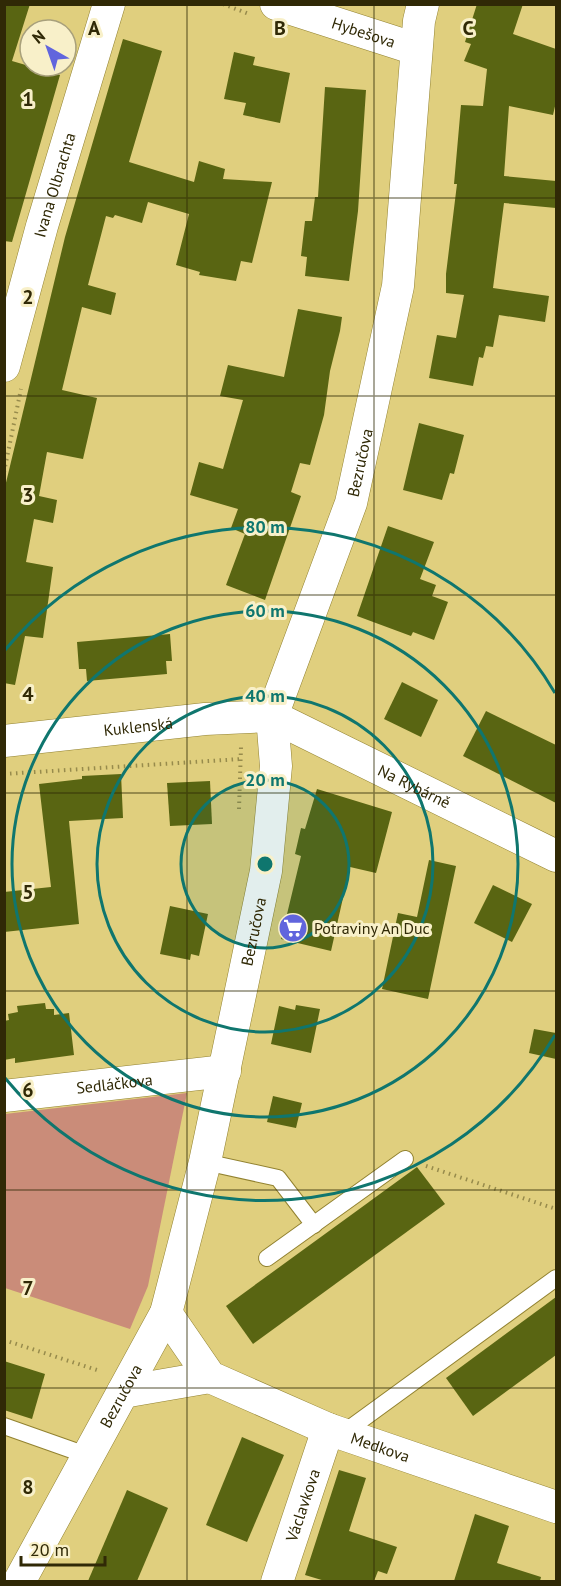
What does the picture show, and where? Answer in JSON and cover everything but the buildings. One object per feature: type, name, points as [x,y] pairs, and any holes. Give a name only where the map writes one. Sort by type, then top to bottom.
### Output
[{"type":"street","name":"Ivana Olbrachta","points":[[4,366],[42,226],[109,4]]},
{"type":"street","name":"Hybešova","points":[[276,4],[416,49]]},
{"type":"street","name":"Bezručova","points":[[20,1581],[166,1313],[205,1162],[266,871],[276,766],[257,716],[351,503],[398,286],[416,49],[423,4]]},
{"type":"street","name":"Kuklenská","points":[[4,741],[205,719],[257,716]]},
{"type":"street","name":"Na Rybárně","points":[[257,716],[556,856]]},
{"type":"street","name":"Sedláčkova","points":[[4,1096],[225,1071]]},
{"type":"street","points":[[126,1387],[210,1377],[166,1313]]},
{"type":"street","name":"Medkova","points":[[210,1377],[335,1431],[556,1507]]},
{"type":"street","name":"Václavkova","points":[[277,1581],[335,1431]]},
{"type":"lane","points":[[267,1258],[405,1159]]},
{"type":"lane","points":[[205,1162],[278,1178],[314,1225]]},
{"type":"lane","points":[[335,1431],[556,1278]]},
{"type":"lane","points":[[4,1426],[88,1456]]},
{"type":"path","points":[[239,814],[241,759],[257,716]]},
{"type":"path","points":[[4,774],[241,759]]},
{"type":"path","points":[[405,1159],[556,1209]]},
{"type":"path","points":[[4,1340],[126,1387]]},
{"type":"shaded area","points":[[187,1093],[148,1286],[130,1329],[5,1288],[5,1114]]},
{"type":"place","name":"Potraviny An Duc","points":[[293,928]]}]
